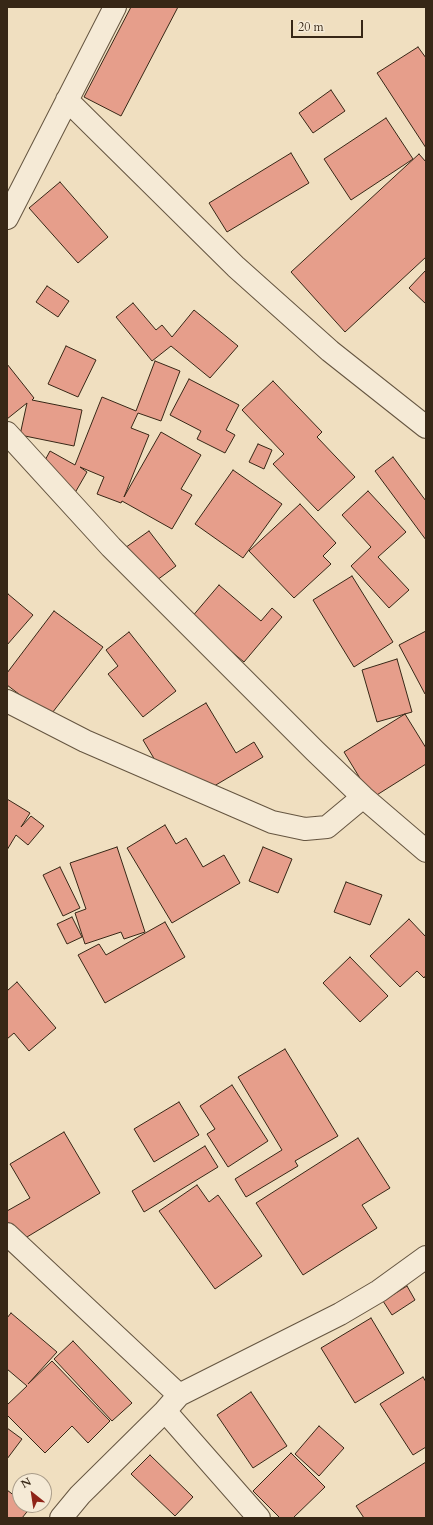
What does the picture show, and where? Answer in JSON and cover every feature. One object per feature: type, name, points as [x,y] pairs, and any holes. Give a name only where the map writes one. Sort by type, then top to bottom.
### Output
[{"type":"street","points":[[7,218],[115,7]]},
{"type":"street","points":[[67,100],[236,267],[330,351],[426,427]]},
{"type":"street","points":[[7,433],[111,547],[315,751],[363,797],[426,851]]},
{"type":"street","points":[[7,701],[85,740],[272,822],[305,829],[327,827],[363,797]]},
{"type":"street","points":[[7,1234],[172,1403],[259,1518]]},
{"type":"street","points":[[61,1518],[80,1495],[172,1403],[340,1314],[379,1291],[426,1257]]},
{"type":"building","points":[[131,7],[178,7],[121,116],[84,97]]},
{"type":"building","points":[[418,47],[426,58],[426,148],[377,73]]},
{"type":"building","points":[[331,90],[345,111],[313,133],[299,113]]},
{"type":"building","points":[[386,118],[413,159],[351,200],[324,159]]},
{"type":"building","points":[[291,153],[309,183],[227,232],[209,203]]},
{"type":"building","points":[[419,154],[426,162],[426,257],[345,332],[291,272]]},
{"type":"building","points":[[60,182],[108,237],[78,263],[29,208]]},
{"type":"building","points":[[426,270],[426,304],[409,288]]},
{"type":"building","points":[[47,286],[69,301],[58,317],[36,302]]},
{"type":"building","points":[[133,303],[156,330],[162,325],[172,337],[194,310],[238,346],[210,378],[171,346],[152,361],[116,317]]},
{"type":"building","points":[[66,346],[96,360],[78,397],[48,384]]},
{"type":"building","points":[[155,361],[180,371],[161,421],[138,413],[131,428],[149,435],[124,497],[161,432],[201,455],[181,489],[192,495],[172,529],[122,501],[121,503],[97,494],[104,477],[80,467],[87,472],[72,498],[36,477],[50,451],[75,465],[102,397],[136,411]]},
{"type":"building","points":[[7,364],[34,398],[32,400],[82,410],[74,446],[20,435],[27,403],[7,419]]},
{"type":"building","points":[[189,379],[239,405],[226,430],[235,435],[225,453],[197,439],[201,431],[170,415]]},
{"type":"building","points":[[273,381],[322,432],[317,437],[355,477],[318,511],[273,464],[284,454],[242,410]]},
{"type":"building","points":[[258,444],[272,450],[264,469],[249,462]]},
{"type":"building","points":[[393,457],[426,501],[426,540],[375,471]]},
{"type":"building","points":[[233,470],[282,504],[243,558],[195,524]]},
{"type":"building","points":[[368,491],[406,532],[378,557],[409,590],[389,608],[351,566],[371,547],[342,515]]},
{"type":"building","points":[[300,504],[336,543],[323,556],[331,564],[294,598],[249,551]]},
{"type":"building","points":[[149,531],[176,566],[149,586],[122,550]]},
{"type":"building","points":[[352,576],[393,642],[354,667],[313,600]]},
{"type":"building","points":[[219,585],[261,621],[272,608],[282,617],[244,662],[191,618]]},
{"type":"building","points":[[8,594],[33,615],[7,645],[7,595]]},
{"type":"building","points":[[54,611],[103,647],[49,717],[7,685],[7,673]]},
{"type":"building","points":[[426,631],[426,693],[425,694],[399,645]]},
{"type":"building","points":[[129,632],[176,691],[143,717],[108,674],[118,666],[106,650]]},
{"type":"building","points":[[397,659],[412,712],[377,722],[362,670]]},
{"type":"building","points":[[206,703],[236,753],[254,742],[263,757],[199,795],[186,772],[168,782],[143,740]]},
{"type":"building","points":[[405,714],[426,748],[426,764],[372,798],[344,752]]},
{"type":"building","points":[[7,799],[30,813],[21,827],[31,816],[44,826],[28,845],[16,835],[7,850]]},
{"type":"building","points":[[165,825],[176,844],[186,838],[203,867],[224,855],[240,883],[172,923],[127,848]]},
{"type":"building","points":[[117,847],[145,932],[124,939],[121,932],[85,944],[75,913],[86,909],[70,863]]},
{"type":"building","points":[[263,847],[292,859],[278,893],[249,881]]},
{"type":"building","points":[[60,867],[80,908],[63,916],[43,875]]},
{"type":"building","points":[[346,882],[382,895],[370,925],[334,912]]},
{"type":"building","points":[[72,917],[82,937],[67,944],[57,924]]},
{"type":"building","points":[[409,919],[426,937],[426,975],[424,978],[417,971],[400,987],[370,956]]},
{"type":"building","points":[[165,922],[185,957],[105,1003],[78,955],[99,944],[106,955]]},
{"type":"building","points":[[350,957],[388,996],[360,1022],[323,983]]},
{"type":"building","points":[[17,982],[56,1028],[29,1051],[14,1033],[7,1039],[7,991]]},
{"type":"building","points":[[285,1049],[338,1136],[295,1161],[298,1166],[246,1197],[235,1179],[282,1150],[238,1077]]},
{"type":"building","points":[[232,1085],[268,1141],[228,1167],[207,1134],[215,1129],[200,1106]]},
{"type":"building","points":[[179,1102],[199,1135],[154,1162],[134,1129]]},
{"type":"building","points":[[64,1132],[100,1193],[12,1246],[7,1238],[7,1211],[30,1198],[10,1164]]},
{"type":"building","points":[[358,1138],[390,1188],[362,1205],[377,1228],[303,1275],[256,1203]]},
{"type":"building","points":[[205,1146],[218,1167],[144,1212],[132,1191]]},
{"type":"building","points":[[197,1185],[209,1202],[218,1195],[262,1256],[215,1289],[159,1211]]},
{"type":"building","points":[[407,1286],[415,1300],[392,1315],[383,1301]]},
{"type":"building","points":[[11,1313],[57,1352],[28,1384],[52,1361],[110,1421],[88,1443],[72,1426],[45,1453],[7,1415],[7,1405],[27,1386],[7,1369],[7,1318]]},
{"type":"building","points":[[371,1318],[404,1373],[355,1403],[321,1348]]},
{"type":"building","points":[[73,1341],[132,1403],[112,1421],[54,1359]]},
{"type":"building","points":[[423,1377],[426,1382],[426,1447],[413,1455],[380,1404]]},
{"type":"building","points":[[251,1392],[287,1446],[253,1468],[217,1415]]},
{"type":"building","points":[[319,1426],[344,1448],[319,1476],[295,1454]]},
{"type":"building","points":[[7,1428],[22,1439],[7,1459]]},
{"type":"building","points":[[291,1453],[325,1487],[293,1518],[280,1518],[253,1491]]},
{"type":"building","points":[[150,1455],[193,1497],[175,1516],[131,1474]]},
{"type":"building","points":[[426,1462],[426,1518],[364,1518],[356,1506]]},
{"type":"building","points":[[7,1490],[12,1494],[12,1513],[26,1513],[22,1518],[7,1518]]}]
